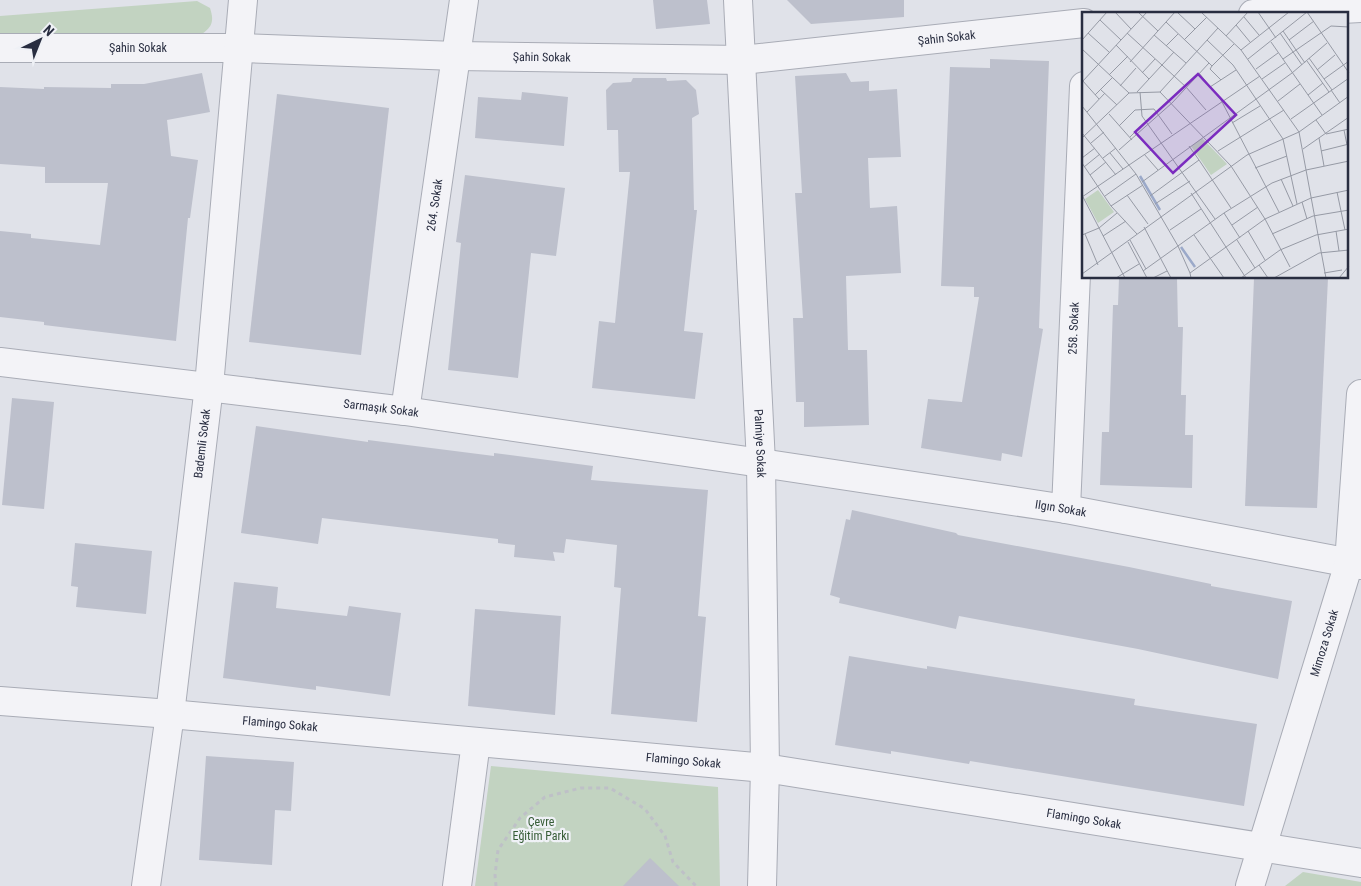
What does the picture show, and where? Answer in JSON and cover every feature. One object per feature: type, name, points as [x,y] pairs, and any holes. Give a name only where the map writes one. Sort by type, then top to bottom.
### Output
[{"type":"street","name":"Bademli Sokak","points":[[146,886],[170,714],[209,386],[243,0]]},
{"type":"street","name":"264. Sokak","points":[[405,411],[464,0]]},
{"type":"street","name":"Palmiye Sokak","points":[[738,0],[760,463],[765,768],[762,886]]},
{"type":"street","points":[[1288,12],[1361,8]]},
{"type":"street","name":"Şahin Sokak","points":[[0,48],[240,48],[456,56],[742,60],[1082,23]]},
{"type":"street","name":"258. Sokak","points":[[1066,509],[1082,133]]},
{"type":"street","name":"Sarmaşık Sokak","points":[[0,362],[405,411],[760,463]]},
{"type":"street","name":"Mimoza Sokak","points":[[1250,886],[1355,564],[1361,394]]},
{"type":"street","name":"Ilgın Sokak","points":[[760,463],[1066,509],[1355,564]]},
{"type":"street","name":"Flamingo Sokak","points":[[0,701],[170,714],[765,768],[1361,864]]},
{"type":"street","points":[[457,886],[476,742]]},
{"type":"path","points":[[496,886],[495,875],[498,850],[520,818],[545,798],[581,788],[610,788],[645,809],[665,836],[672,862],[696,886]]},
{"type":"green space","points":[[197,1],[210,8],[212,18],[209,28],[199,36],[0,36],[0,16]]},
{"type":"green space","name":"Çevre Eğitim Parkı","points":[[491,766],[718,787],[720,886],[475,886]]},
{"type":"green space","points":[[1303,872],[1361,882],[1361,886],[1285,886]]},
{"type":"building","points":[[653,0],[707,0],[710,24],[656,29]]},
{"type":"building","points":[[787,0],[904,0],[904,17],[811,24]]},
{"type":"building","points":[[990,59],[1049,61],[1039,328],[1043,329],[1022,457],[1002,453],[1001,461],[921,448],[928,399],[962,402],[979,297],[974,297],[974,287],[941,286],[950,67],[990,68]]},
{"type":"building","points":[[202,73],[210,112],[167,120],[171,156],[198,160],[190,218],[188,218],[176,341],[44,325],[44,322],[0,317],[0,231],[31,234],[31,238],[100,245],[108,183],[45,183],[45,167],[0,164],[0,87],[44,89],[44,87],[111,88],[111,84],[144,84]]},
{"type":"building","points":[[846,73],[851,82],[869,81],[869,91],[897,89],[901,157],[868,158],[870,208],[897,206],[901,273],[846,276],[848,350],[867,350],[869,425],[804,427],[804,402],[796,402],[793,318],[803,318],[795,193],[802,193],[795,76]]},
{"type":"building","points":[[633,78],[666,78],[667,81],[686,80],[696,90],[699,114],[692,118],[694,210],[697,210],[684,331],[703,333],[695,399],[592,388],[599,321],[615,323],[630,172],[619,172],[618,130],[607,130],[606,90],[613,83],[631,82]]},
{"type":"building","points":[[522,92],[568,97],[564,146],[475,138],[478,97],[521,100]]},
{"type":"building","points":[[277,94],[389,108],[361,355],[249,342]]},
{"type":"building","points":[[465,175],[565,188],[556,256],[531,253],[518,378],[448,370],[461,243],[456,242]]},
{"type":"building","points":[[1119,279],[1177,279],[1178,327],[1183,327],[1181,395],[1186,395],[1185,435],[1193,435],[1192,488],[1100,485],[1102,432],[1109,432],[1113,305],[1118,305]]},
{"type":"building","points":[[1254,279],[1328,279],[1317,508],[1245,506]]},
{"type":"building","points":[[12,398],[54,402],[44,509],[2,505]]},
{"type":"building","points":[[256,426],[368,442],[368,440],[494,456],[494,453],[593,466],[591,480],[708,490],[698,616],[706,617],[697,722],[611,714],[621,588],[614,587],[617,545],[566,539],[564,553],[553,552],[555,561],[514,557],[515,545],[498,543],[498,539],[322,518],[318,544],[241,533]]},
{"type":"building","points":[[852,510],[958,535],[1129,567],[1211,584],[1211,586],[1292,601],[1278,679],[1138,649],[959,616],[956,629],[839,603],[840,598],[830,595],[846,519],[850,520]]},
{"type":"building","points":[[75,543],[152,551],[146,614],[76,607],[78,587],[71,586]]},
{"type":"building","points":[[234,582],[278,587],[276,608],[347,616],[349,606],[401,613],[390,696],[316,686],[316,690],[223,678]]},
{"type":"building","points":[[475,609],[561,616],[555,715],[468,706]]},
{"type":"building","points":[[849,656],[927,669],[927,666],[1135,699],[1134,705],[1257,724],[1244,806],[970,761],[969,764],[891,751],[891,754],[835,745]]},
{"type":"building","points":[[206,756],[294,762],[291,811],[275,810],[272,865],[199,860]]},
{"type":"building","points":[[650,858],[679,886],[623,886]]}]
